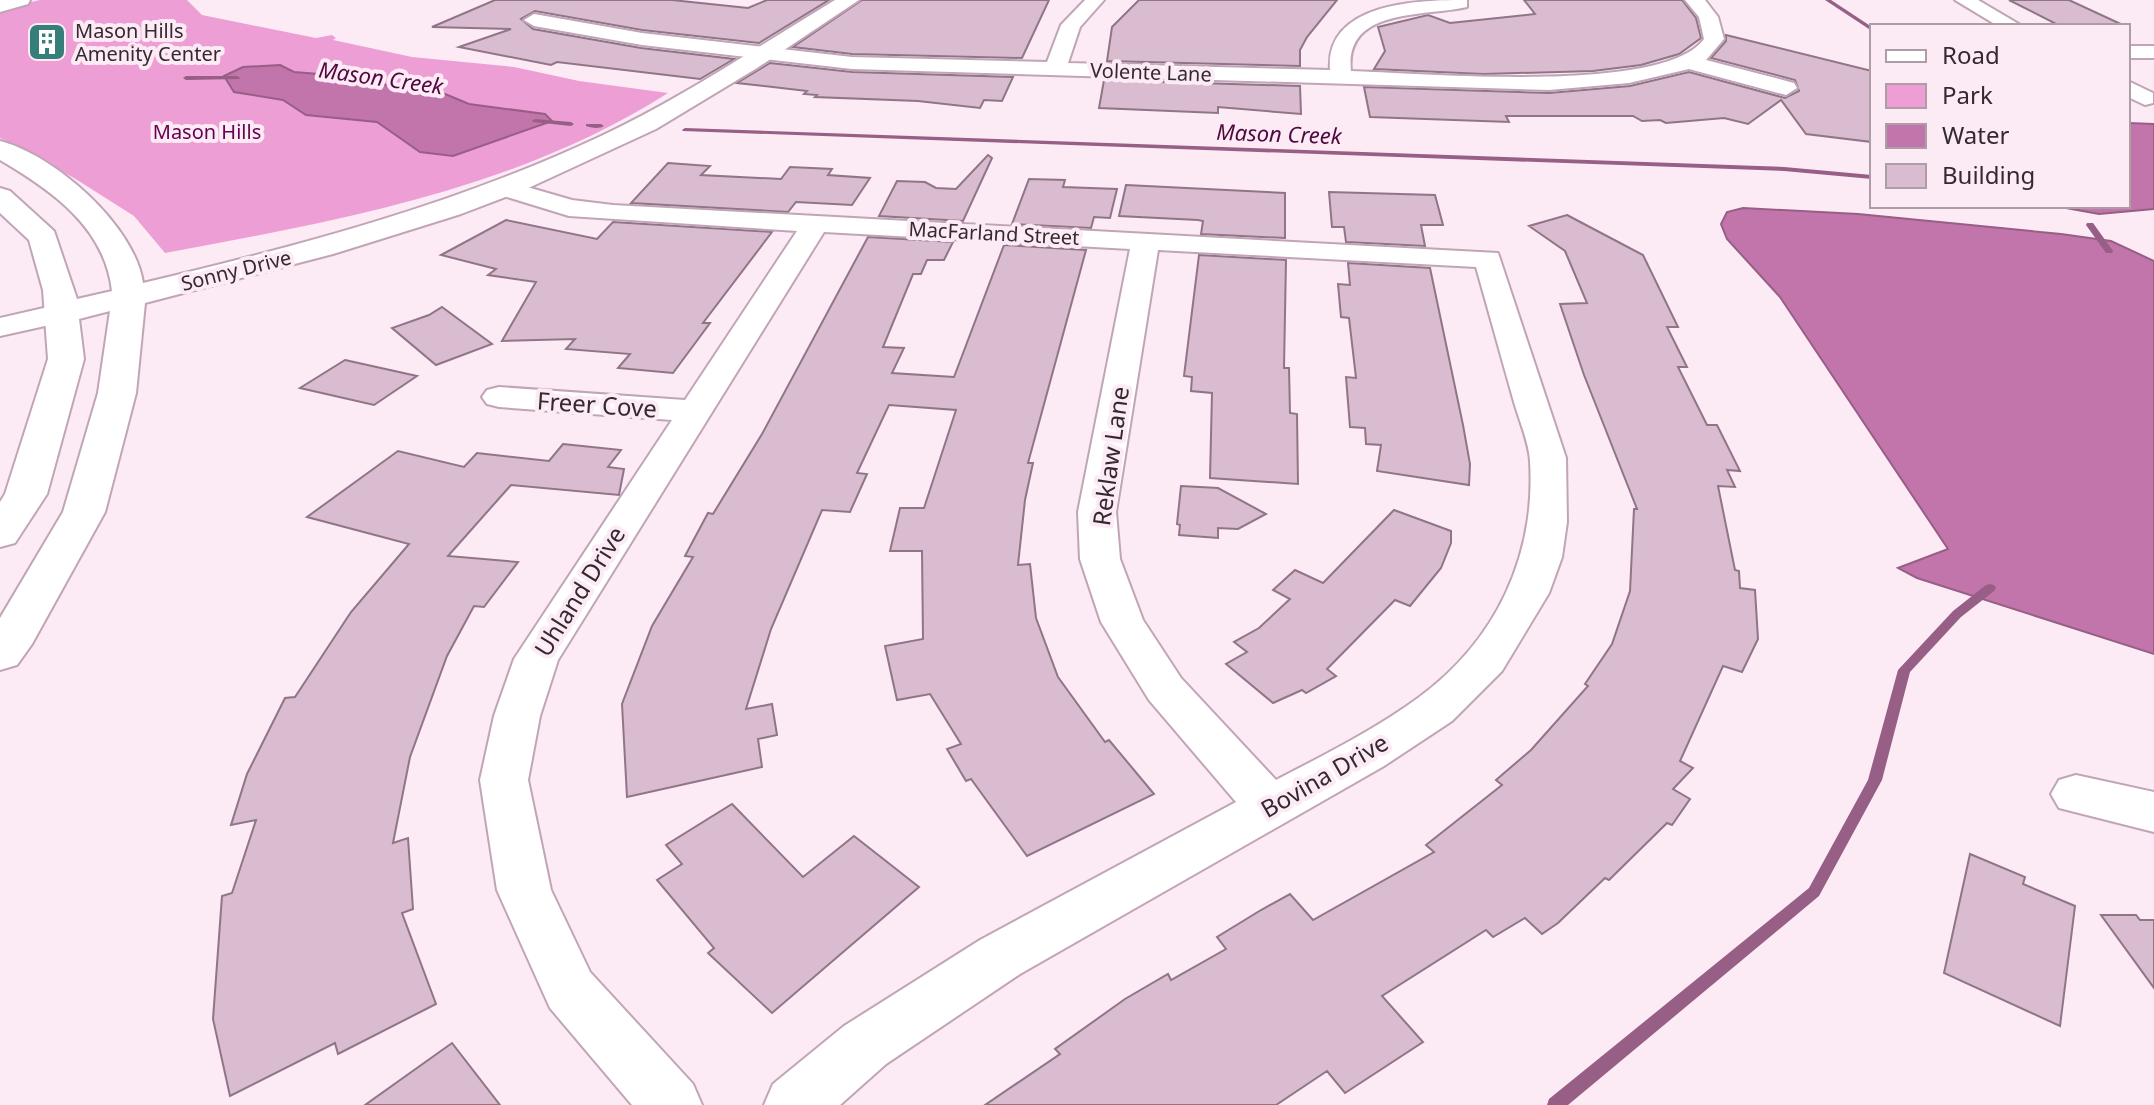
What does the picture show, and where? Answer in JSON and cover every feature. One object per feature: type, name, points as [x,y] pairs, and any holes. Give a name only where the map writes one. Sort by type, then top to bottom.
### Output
[{"type":"main road","name":"Sonny Drive","points":[[60,302],[128,285],[335,246],[503,188],[627,134],[690,99],[849,0]]},
{"type":"main road","points":[[0,149],[56,181],[86,210],[117,248],[128,285],[117,393],[84,512],[15,633],[0,653]]},
{"type":"main road","points":[[0,197],[43,237],[60,302],[66,359],[26,494],[0,534]]},
{"type":"street","points":[[0,6],[21,0]]},
{"type":"street","points":[[1055,70],[1071,25],[1095,0]]},
{"type":"street","name":"Volente Lane","points":[[567,5],[534,20],[642,39],[852,63],[1549,83],[1617,79],[1701,55],[1714,39],[1712,22],[1694,0]]},
{"type":"street","points":[[1964,0],[2008,24]]},
{"type":"street","points":[[1341,78],[1340,54],[1354,28],[1390,14],[1460,3]]},
{"type":"street","points":[[2130,52],[2154,52]]},
{"type":"street","points":[[1684,61],[1786,88]]},
{"type":"street","name":"MacFarland Street","points":[[503,188],[569,208],[613,213],[1488,259]]},
{"type":"street","name":"Uhland Drive","points":[[671,1105],[570,990],[524,890],[504,780],[517,716],[536,659],[815,224]]},
{"type":"street","name":"Reklaw Lane","points":[[1145,241],[1097,512],[1100,559],[1122,622],[1165,689],[1270,807]]},
{"type":"street","name":"Bovina Drive","points":[[795,1105],[865,1045],[1000,957],[1367,753],[1436,709],[1486,660],[1528,593],[1542,557],[1548,522],[1548,458],[1488,259]]},
{"type":"street","name":"Sonny Drive","points":[[0,303],[60,302]]},
{"type":"street","name":"Sonny Drive","points":[[0,327],[60,302]]},
{"type":"street","name":"Freer Cove","points":[[499,397],[695,411]]},
{"type":"street","points":[[2076,794],[2154,812]]},
{"type":"green space","name":"Mason Hills","points":[[40,0],[187,0],[202,15],[316,38],[332,35],[336,38],[333,40],[412,57],[514,67],[579,81],[668,93],[610,126],[550,154],[488,177],[360,214],[165,253],[134,216],[74,178],[0,138],[0,9]]},
{"type":"water","points":[[280,65],[294,72],[357,77],[387,85],[438,91],[469,104],[545,114],[552,121],[453,156],[420,152],[377,122],[306,115],[283,100],[234,92],[224,76],[243,67]]},
{"type":"water","points":[[2130,123],[2154,124],[2154,209],[2099,214],[2066,208],[2130,208]]},
{"type":"water","points":[[1743,208],[1858,214],[2061,234],[2111,241],[2154,261],[2154,654],[1917,578],[1898,568],[1948,549],[1780,297],[1727,239],[1721,224],[1727,212]]},
{"type":"building","points":[[495,0],[672,0],[748,8],[767,0],[829,0],[759,43],[642,30],[535,11],[521,19],[533,29],[641,48],[734,59],[700,79],[557,62],[551,65],[459,47],[511,29],[432,27]]},
{"type":"building","points":[[862,0],[1049,0],[1022,58],[852,54],[793,47]]},
{"type":"building","points":[[1139,0],[1337,0],[1307,37],[1300,50],[1300,66],[1107,61],[1112,27]]},
{"type":"building","points":[[1524,0],[1682,0],[1696,18],[1701,38],[1679,54],[1641,65],[1593,71],[1483,74],[1374,69],[1385,51],[1378,27],[1428,15],[1450,23],[1535,14]]},
{"type":"building","points":[[2009,0],[2069,0],[2121,24],[2056,24]]},
{"type":"building","points":[[1726,35],[1870,71],[1870,142],[1806,134],[1781,100],[1748,124],[1724,118],[1666,123],[1660,120],[1642,121],[1633,116],[1506,116],[1509,122],[1370,117],[1364,87],[1549,93],[1630,86],[1689,72],[1785,98],[1799,91],[1795,80],[1711,58],[1726,41]]},
{"type":"building","points":[[770,63],[852,72],[1013,77],[1002,101],[984,100],[980,108],[918,101],[815,97],[817,95],[804,94],[807,91],[737,83]]},
{"type":"building","points":[[1104,80],[1300,86],[1301,114],[1218,107],[1218,113],[1099,108]]},
{"type":"building","points":[[988,155],[992,158],[963,221],[879,216],[897,181],[925,182],[936,188],[956,189]]},
{"type":"building","points":[[668,163],[710,166],[701,175],[781,179],[790,167],[832,169],[828,175],[870,178],[852,205],[796,202],[788,212],[631,203]]},
{"type":"building","points":[[1029,179],[1065,180],[1063,187],[1117,189],[1110,218],[1094,217],[1091,228],[1012,224]]},
{"type":"building","points":[[1126,185],[1285,193],[1285,238],[1201,234],[1203,221],[1119,216]]},
{"type":"building","points":[[1329,192],[1435,195],[1443,225],[1421,225],[1425,246],[1346,242],[1344,227],[1332,227]]},
{"type":"building","points":[[1567,215],[1643,255],[1678,327],[1667,327],[1687,367],[1678,367],[1707,425],[1717,425],[1740,471],[1727,470],[1735,487],[1718,486],[1735,570],[1739,571],[1740,588],[1755,590],[1758,639],[1742,672],[1723,666],[1680,761],[1693,768],[1673,789],[1690,799],[1672,825],[1667,823],[1609,880],[1605,878],[1558,923],[1542,934],[1525,918],[1493,937],[1486,930],[1382,996],[1423,1042],[1345,1093],[1327,1071],[1276,1105],[985,1105],[1060,1054],[1055,1049],[1125,999],[1168,974],[1171,980],[1226,949],[1217,937],[1261,910],[1290,894],[1313,920],[1434,852],[1426,845],[1502,785],[1496,780],[1531,750],[1588,686],[1585,684],[1612,644],[1630,591],[1634,509],[1637,509],[1584,375],[1560,304],[1587,303],[1565,251],[1529,226]]},
{"type":"building","points":[[506,220],[597,239],[613,222],[772,232],[703,323],[710,323],[673,373],[618,368],[630,354],[566,349],[575,339],[502,341],[536,282],[488,275],[496,269],[441,255]]},
{"type":"building","points":[[868,237],[953,242],[944,260],[927,260],[921,274],[913,274],[883,347],[904,348],[892,373],[954,377],[1004,245],[1086,250],[1028,463],[1033,463],[1025,500],[1018,565],[1030,564],[1036,618],[1058,677],[1105,742],[1109,740],[1154,794],[1027,856],[971,779],[966,781],[947,749],[961,744],[930,694],[897,700],[885,646],[923,639],[922,551],[890,551],[900,508],[924,508],[956,410],[889,405],[857,473],[867,474],[850,512],[822,510],[771,629],[746,709],[772,704],[777,735],[758,739],[762,767],[627,797],[622,704],[652,626],[693,557],[685,556],[708,513],[713,514],[762,434]]},
{"type":"building","points":[[1199,255],[1286,260],[1284,368],[1289,368],[1290,413],[1297,414],[1298,484],[1210,478],[1212,393],[1191,391],[1192,377],[1184,376]]},
{"type":"building","points":[[1348,263],[1430,268],[1463,425],[1470,464],[1469,485],[1377,471],[1381,445],[1366,444],[1365,428],[1350,427],[1346,377],[1356,378],[1349,318],[1341,317],[1338,284],[1350,285]]},
{"type":"building","points":[[442,307],[492,344],[436,365],[392,328]]},
{"type":"building","points":[[345,360],[417,376],[374,405],[300,388]]},
{"type":"building","points":[[563,444],[621,450],[608,467],[624,469],[619,495],[511,485],[448,556],[518,562],[484,607],[474,606],[447,656],[410,757],[393,843],[408,838],[413,909],[402,913],[436,1004],[338,1054],[335,1043],[230,1096],[213,1019],[222,896],[232,893],[256,820],[231,825],[247,774],[285,698],[295,697],[351,612],[409,544],[307,517],[398,451],[464,467],[477,453],[549,461]]},
{"type":"building","points":[[1181,486],[1218,488],[1266,514],[1238,529],[1218,528],[1218,538],[1179,535],[1180,525],[1177,524]]},
{"type":"building","points":[[1394,510],[1451,531],[1451,543],[1441,568],[1410,606],[1395,600],[1327,669],[1336,676],[1306,693],[1302,690],[1273,703],[1226,664],[1247,652],[1234,642],[1259,628],[1290,599],[1273,590],[1295,570],[1323,583]]},
{"type":"building","points":[[732,804],[803,877],[854,836],[919,887],[772,1013],[708,953],[714,948],[657,880],[682,864],[666,845]]},
{"type":"building","points":[[1970,854],[2025,877],[2023,884],[2075,906],[2060,1026],[1944,973]]},
{"type":"building","points":[[2101,915],[2136,915],[2140,920],[2154,920],[2154,988]]},
{"type":"building","points":[[452,1043],[500,1105],[365,1105]]},
{"type":"waterway","points":[[1828,0],[1870,28]]},
{"type":"waterway","name":"Mason Creek","points":[[186,78],[237,78]]},
{"type":"waterway","name":"Mason Creek","points":[[535,121],[571,124]]},
{"type":"waterway","name":"Mason Creek","points":[[588,125],[601,126]]},
{"type":"waterway","name":"Mason Creek","points":[[685,130],[1784,169],[1870,177]]},
{"type":"waterway","points":[[2090,225],[2109,251]]},
{"type":"waterway","points":[[1555,1105],[1814,892],[1875,780],[1904,670],[1957,614],[1990,588]]},
{"type":"place","name":"Mason Hills Amenity Center","points":[[47,42]]}]
